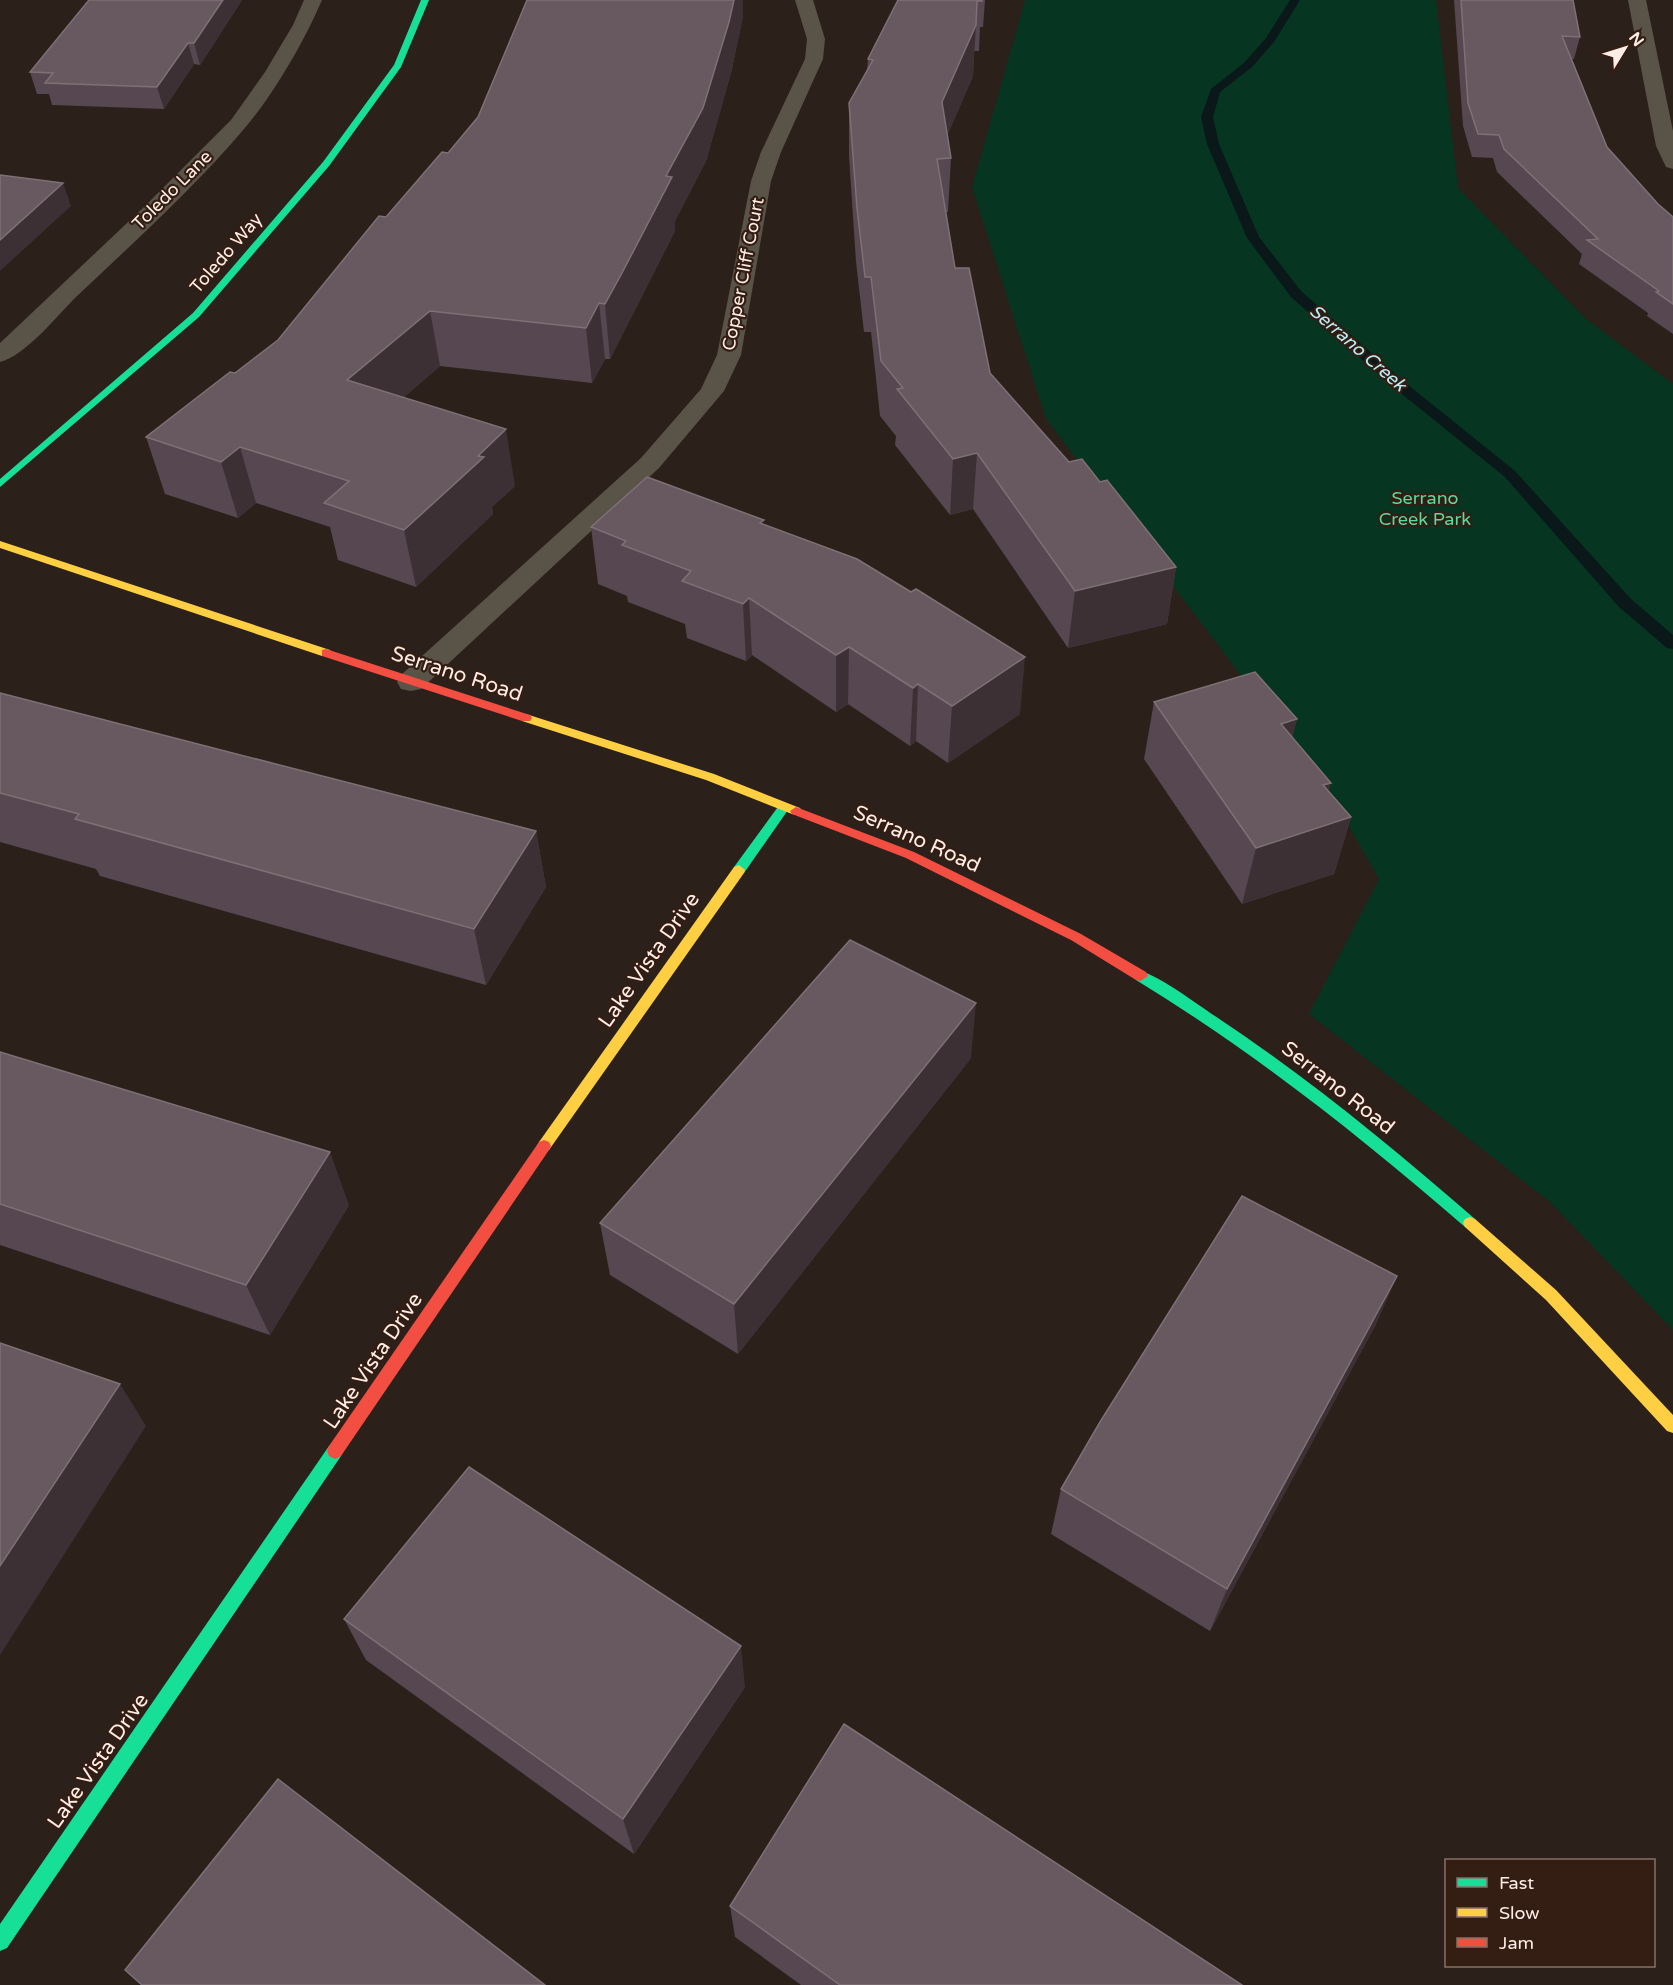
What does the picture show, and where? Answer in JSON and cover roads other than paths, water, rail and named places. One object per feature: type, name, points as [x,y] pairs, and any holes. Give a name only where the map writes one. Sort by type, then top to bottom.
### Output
[{"type":"street","name":"Toledo Lane","points":[[0,355],[23,336],[152,212],[238,124],[274,72],[313,0]]},
{"type":"street","name":"Toledo Way","points":[[0,484],[196,315],[327,164],[398,65],[425,0]]},
{"type":"street","name":"Copper Cliff Court","points":[[411,682],[650,463],[712,390],[729,355],[761,181],[771,152],[814,59],[816,39],[804,0]]},
{"type":"street","points":[[1637,0],[1671,152]]},
{"type":"street","points":[[0,332],[23,336]]},
{"type":"street","name":"Serrano Road","points":[[0,544],[411,682],[710,777],[910,855],[1076,937],[1195,1008],[1315,1094],[1443,1200],[1551,1295],[1673,1426]]},
{"type":"street","name":"Lake Vista Drive","points":[[0,1941],[557,1126],[784,807]]},
{"type":"waterway","name":"Serrano Creek","points":[[1295,0],[1270,40],[1248,65],[1215,91],[1207,117],[1213,144],[1253,238],[1296,294],[1397,383],[1510,474],[1625,603],[1673,644]]},
{"type":"park label","name":"Serrano Creek Park","points":[[1425,508]]}]
